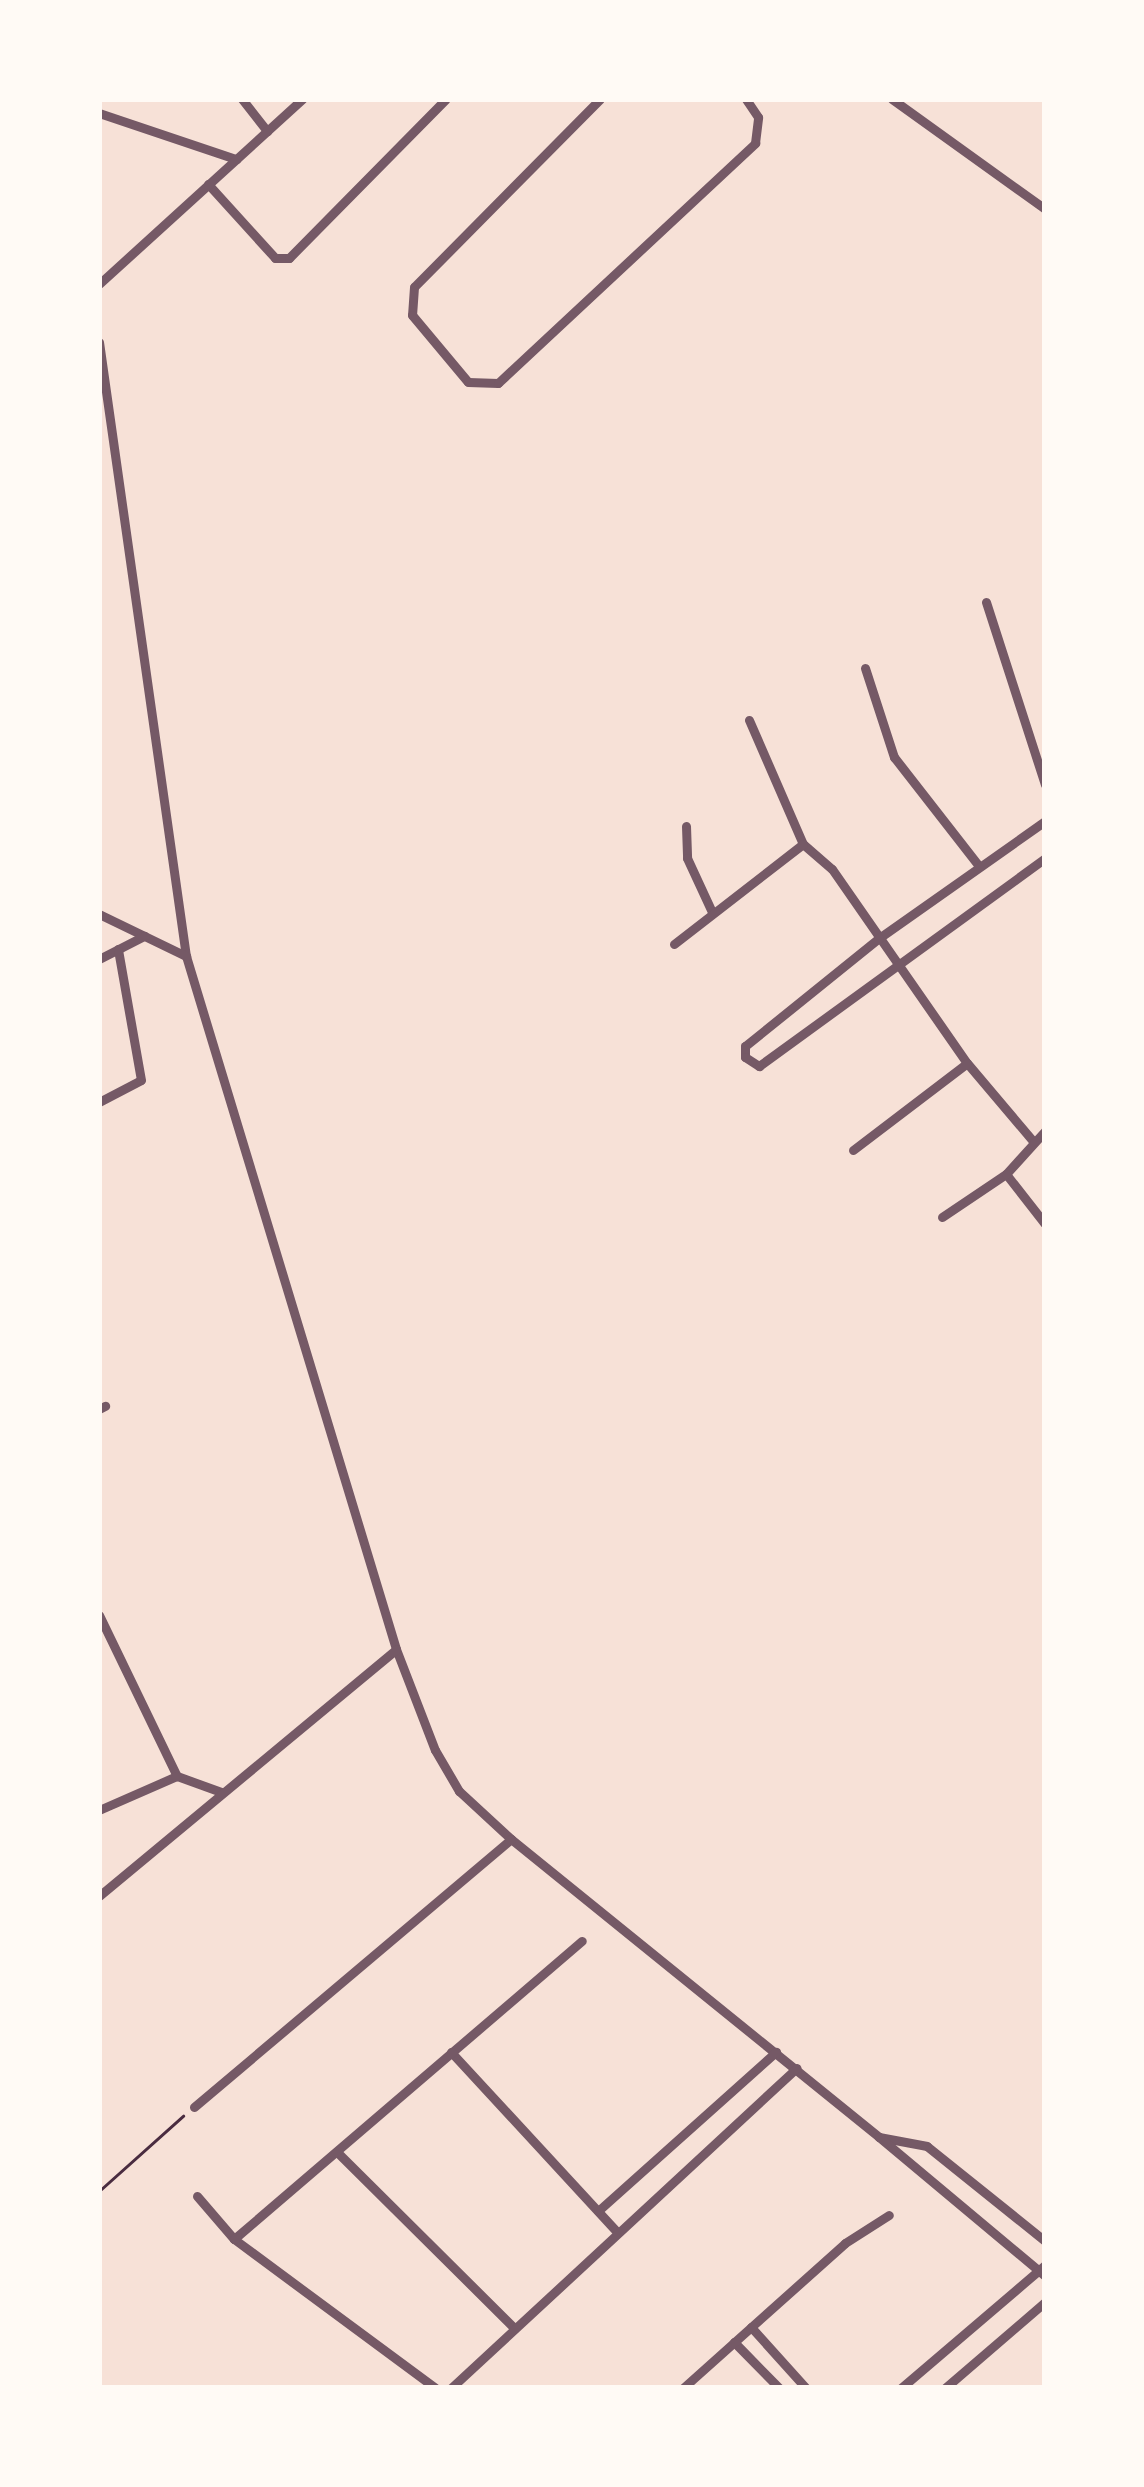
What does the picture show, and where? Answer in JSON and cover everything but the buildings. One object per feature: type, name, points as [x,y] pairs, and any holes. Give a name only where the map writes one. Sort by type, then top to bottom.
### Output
[{"type":"street","points":[[242,99],[267,131]]},
{"type":"street","points":[[99,284],[302,99]]},
{"type":"street","points":[[208,184],[275,258],[290,258],[446,99]]},
{"type":"street","points":[[600,99],[414,287],[412,315],[468,382],[498,383],[755,142],[758,117],[746,99]]},
{"type":"street","points":[[892,99],[1045,209]]},
{"type":"street","points":[[99,113],[236,159]]},
{"type":"street","points":[[99,343],[186,956],[396,1649],[459,1791],[511,1839],[1043,2270],[901,2388]]},
{"type":"street","points":[[986,602],[1045,785]]},
{"type":"street","points":[[865,668],[894,757],[978,866]]},
{"type":"street","points":[[749,720],[802,844],[832,869],[967,1063],[1032,1140]]},
{"type":"street","points":[[1045,821],[879,938],[745,1046],[748,1062],[759,1066],[896,961],[1045,858]]},
{"type":"street","points":[[686,826],[687,858],[712,912]]},
{"type":"street","points":[[674,944],[802,844]]},
{"type":"street","points":[[99,914],[186,956]]},
{"type":"street","points":[[99,958],[144,936]]},
{"type":"street","points":[[99,1102],[141,1080],[118,949]]},
{"type":"street","points":[[853,1150],[967,1063]]},
{"type":"street","points":[[942,1216],[1006,1174],[1045,1131]]},
{"type":"street","points":[[1006,1174],[1045,1224]]},
{"type":"street","points":[[99,1616],[177,1777]]},
{"type":"street","points":[[99,1896],[396,1649]]},
{"type":"street","points":[[99,1810],[177,1777],[221,1792]]},
{"type":"street","points":[[194,2107],[511,1839]]},
{"type":"street","points":[[234,2240],[582,1940]]},
{"type":"street","points":[[452,2052],[615,2230]]},
{"type":"street","points":[[598,2211],[776,2052]]},
{"type":"street","points":[[451,2388],[615,2230],[796,2068]]},
{"type":"street","points":[[879,2138],[927,2146],[1045,2241]]},
{"type":"street","points":[[337,2152],[514,2328]]},
{"type":"street","points":[[197,2196],[234,2240],[435,2388]]},
{"type":"street","points":[[682,2388],[845,2242],[889,2215]]},
{"type":"street","points":[[945,2388],[1045,2302]]},
{"type":"street","points":[[751,2327],[806,2388]]},
{"type":"street","points":[[734,2342],[778,2388]]},
{"type":"path","points":[[99,2191],[194,2107]]}]
